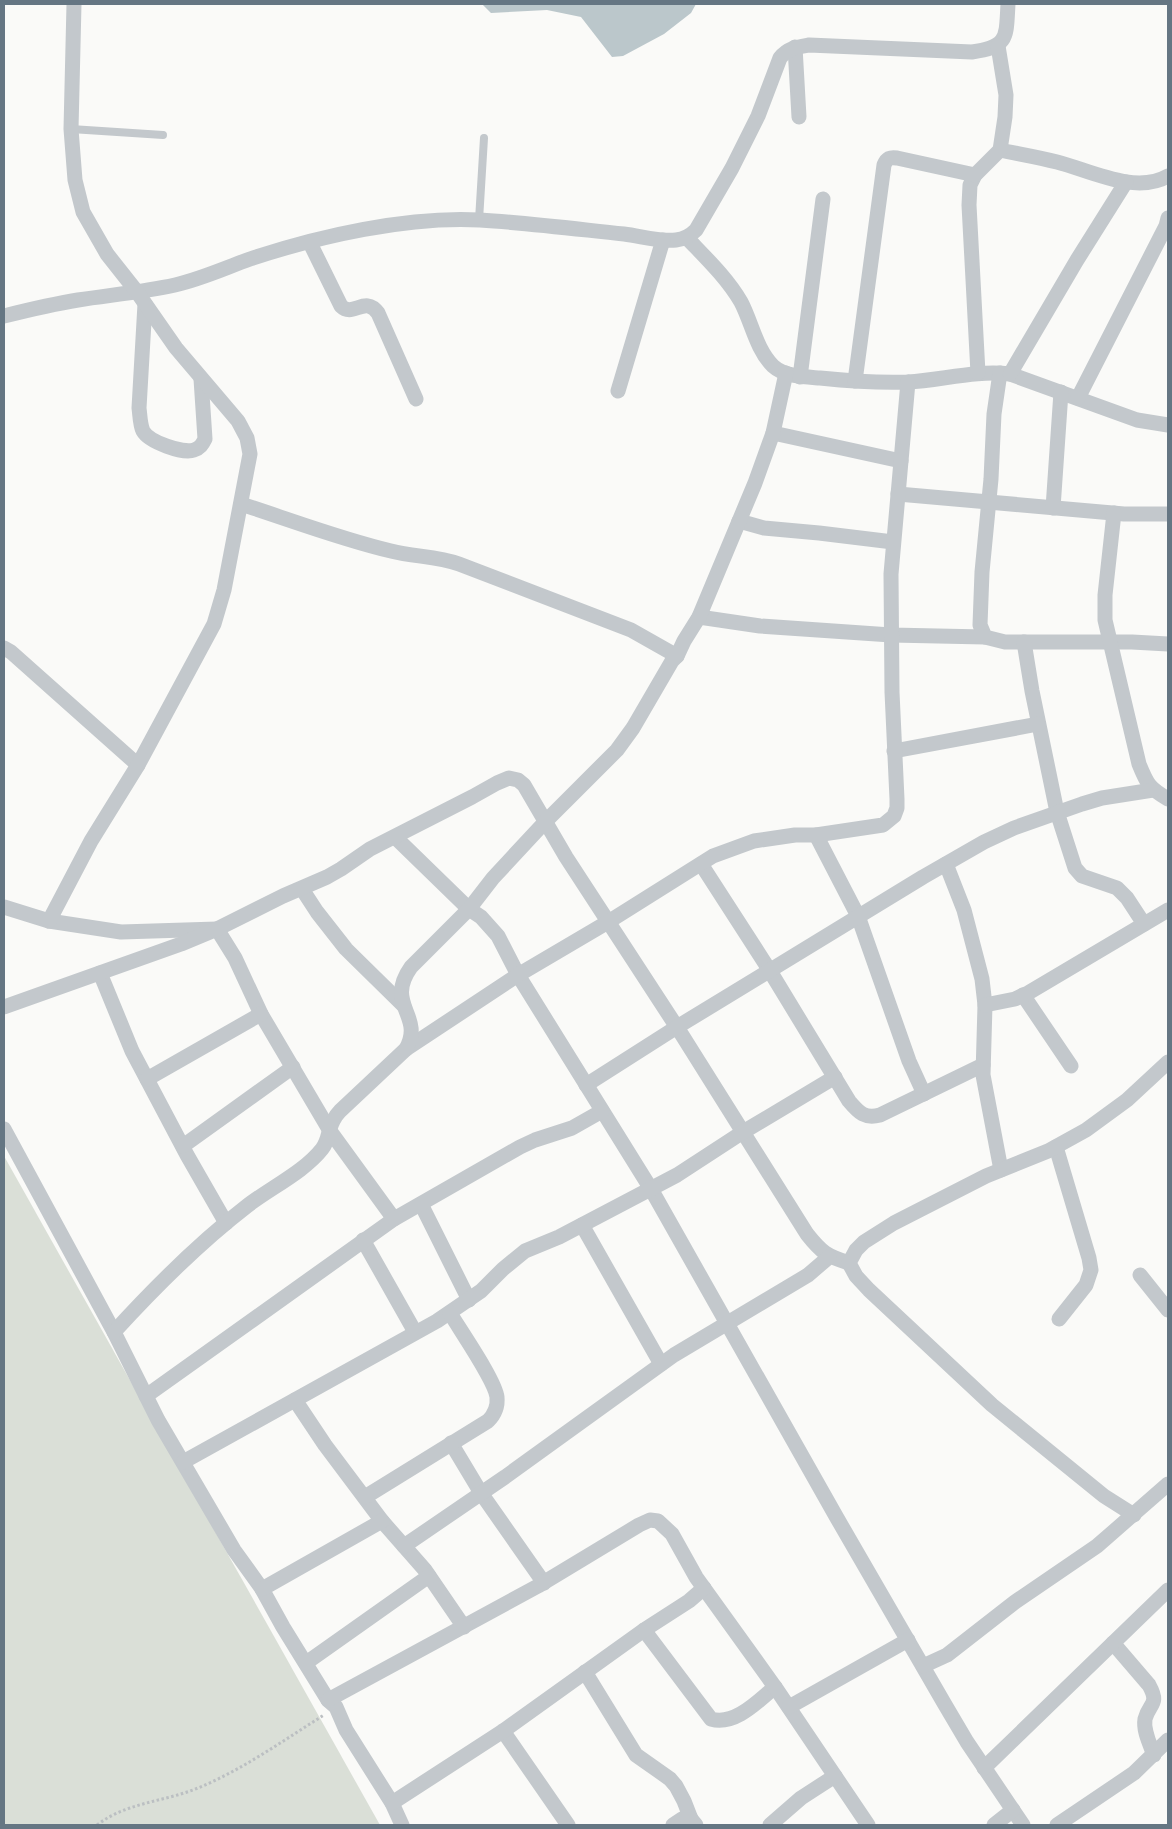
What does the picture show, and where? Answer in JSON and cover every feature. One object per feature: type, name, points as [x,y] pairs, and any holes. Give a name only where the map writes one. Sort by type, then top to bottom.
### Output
[{"type":"street","points":[[48,921],[91,841],[138,765],[214,624],[224,590],[250,454],[246,438],[238,421],[176,348],[107,254],[83,212],[75,180],[71,128],[74,4]]},
{"type":"street","points":[[4,316],[52,304],[141,298],[250,259],[370,229],[410,223],[479,220],[631,235],[663,240],[687,238],[696,230],[732,168],[758,116],[780,58],[785,51],[809,45],[972,52],[986,50],[998,46],[1003,39],[1006,30],[1008,4]]},
{"type":"street","points":[[978,374],[969,205],[970,184],[975,175],[1000,150],[1006,117],[1006,95],[998,46]]},
{"type":"street","points":[[795,47],[799,117]]},
{"type":"street","points":[[1000,150],[1057,162],[1102,177],[1126,182],[1162,180],[1168,176]]},
{"type":"street","points":[[855,381],[886,159],[891,157],[897,158],[975,175]]},
{"type":"street","points":[[985,637],[980,625],[981,594],[994,414],[1005,373],[1126,182]]},
{"type":"street","points":[[406,1049],[413,1032],[401,996],[401,986],[404,977],[423,954],[469,909],[494,878],[545,822],[617,750],[633,728],[672,662],[678,656],[684,641],[699,617],[755,483],[793,375],[823,199]]},
{"type":"street","points":[[1078,398],[1166,226],[1168,218]]},
{"type":"street","points":[[687,238],[722,275],[740,302],[764,354],[774,367],[793,375],[855,381],[908,382],[1005,373],[1137,420],[1168,425]]},
{"type":"street","points":[[618,392],[663,240]]},
{"type":"street","points":[[310,243],[341,306],[350,310],[364,305],[374,308],[378,313],[416,399]]},
{"type":"street","points":[[141,298],[140,421],[144,432],[153,441],[183,451],[192,451],[201,447],[205,439],[201,378]]},
{"type":"street","points":[[114,1332],[142,1302],[226,1223],[311,1160],[324,1147],[332,1121],[340,1111],[406,1049],[518,975],[608,922],[713,856],[754,841],[795,835],[816,835],[883,825],[894,816],[898,799],[894,751],[891,574],[908,382]]},
{"type":"street","points":[[1053,508],[1062,392]]},
{"type":"street","points":[[773,433],[901,461]]},
{"type":"street","points":[[898,494],[1114,513],[1168,514]]},
{"type":"street","points":[[241,504],[390,551],[438,558],[459,564],[631,630],[678,656]]},
{"type":"street","points":[[1114,513],[1105,596],[1105,620],[1139,764],[1145,779],[1162,794]]},
{"type":"street","points":[[739,521],[764,528],[894,542]]},
{"type":"street","points":[[699,617],[760,626],[891,635],[985,637],[1004,642],[1168,644]]},
{"type":"street","points":[[1024,642],[1038,724],[1057,812],[1075,868],[1082,876],[1117,888],[1127,898],[1144,924]]},
{"type":"street","points":[[4,648],[138,765]]},
{"type":"street","points":[[894,751],[1038,724]]},
{"type":"street","points":[[4,1007],[100,974],[217,929],[341,869],[370,849],[509,778],[518,780],[524,785],[608,922],[807,1234],[819,1249],[829,1257],[849,1263],[856,1276],[869,1290],[992,1405],[1104,1496],[1134,1515]]},
{"type":"street","points":[[586,1085],[676,1026],[997,835],[1057,812],[1102,798],[1162,794]]},
{"type":"street","points":[[816,835],[858,916],[909,1060],[924,1094]]},
{"type":"street","points":[[395,837],[469,909],[481,917],[498,936],[518,975],[651,1189],[967,1742],[1023,1825]]},
{"type":"street","points":[[701,864],[770,970],[835,1078],[855,1109],[863,1116],[872,1117],[880,1115],[983,1065]]},
{"type":"street","points":[[946,864],[964,910],[976,952],[985,1005],[983,1065],[987,1099],[1001,1170]]},
{"type":"street","points":[[302,889],[321,918],[346,949],[404,1006]]},
{"type":"street","points":[[4,907],[48,921],[121,932],[217,929]]},
{"type":"street","points":[[985,1005],[1023,995],[1056,978],[1168,910]]},
{"type":"street","points":[[217,929],[235,958],[261,1014],[330,1130],[394,1219]]},
{"type":"street","points":[[100,974],[132,1051],[182,1146],[226,1223]]},
{"type":"street","points":[[1023,995],[1071,1066]]},
{"type":"street","points":[[147,1079],[261,1014]]},
{"type":"street","points":[[849,1263],[856,1250],[878,1232],[1001,1170],[1056,1147],[1086,1130],[1127,1100],[1168,1062]]},
{"type":"street","points":[[182,1146],[293,1067]]},
{"type":"street","points":[[183,1462],[450,1313],[487,1286],[503,1268],[525,1251],[582,1225],[651,1189],[835,1078]]},
{"type":"street","points":[[146,1396],[394,1219],[520,1147],[534,1140],[572,1128],[602,1112]]},
{"type":"street","points":[[4,1129],[183,1462],[234,1550],[262,1589],[283,1627],[392,1803],[402,1825]]},
{"type":"street","points":[[1056,1147],[1091,1270],[1090,1278],[1086,1285],[1059,1319]]},
{"type":"street","points":[[421,1204],[469,1300]]},
{"type":"street","points":[[582,1225],[661,1364]]},
{"type":"street","points":[[363,1240],[416,1332]]},
{"type":"street","points":[[404,1546],[661,1364],[808,1275],[829,1257]]},
{"type":"street","points":[[1140,1275],[1168,1310]]},
{"type":"street","points":[[365,1497],[488,1421],[493,1416],[497,1407],[497,1395],[491,1381],[450,1313]]},
{"type":"street","points":[[295,1400],[382,1521],[429,1576],[464,1627]]},
{"type":"street","points":[[451,1443],[481,1493],[544,1583]]},
{"type":"street","points":[[923,1666],[947,1655],[1015,1602],[1097,1546],[1134,1515],[1165,1494]]},
{"type":"street","points":[[332,1704],[544,1583],[638,1525],[650,1520],[658,1521],[672,1534],[704,1588],[789,1707],[868,1825]]},
{"type":"street","points":[[262,1589],[382,1521]]},
{"type":"street","points":[[306,1663],[429,1576]]},
{"type":"street","points":[[392,1803],[503,1731],[644,1630],[689,1601],[704,1588]]},
{"type":"street","points":[[984,1768],[1168,1590]]},
{"type":"street","points":[[644,1630],[711,1719],[720,1722],[730,1719],[740,1714],[775,1687]]},
{"type":"street","points":[[789,1707],[908,1640]]},
{"type":"street","points":[[1113,1643],[1149,1685],[1153,1693],[1154,1699],[1152,1707],[1145,1718],[1145,1726],[1154,1755]]},
{"type":"street","points":[[585,1672],[636,1755],[670,1779],[676,1786],[694,1822]]},
{"type":"street","points":[[503,1731],[568,1825]]},
{"type":"street","points":[[1058,1825],[1115,1787],[1154,1755],[1168,1740]]},
{"type":"street","points":[[770,1825],[801,1798],[835,1776]]},
{"type":"street","points":[[994,1825],[1013,1810]]},
{"type":"street","points":[[673,1825],[682,1819],[694,1822]]},
{"type":"lane","points":[[71,128],[163,135]]},
{"type":"lane","points":[[479,220],[484,138]]},
{"type":"path","points":[[97,1825],[121,1810],[195,1789],[221,1778],[266,1752],[332,1704]]},
{"type":"shaded area","points":[[482,4],[696,4],[691,13],[664,34],[623,56],[612,57],[581,17],[547,10],[491,13]]},
{"type":"shaded area","points":[[4,1156],[380,1825],[4,1825]]}]
